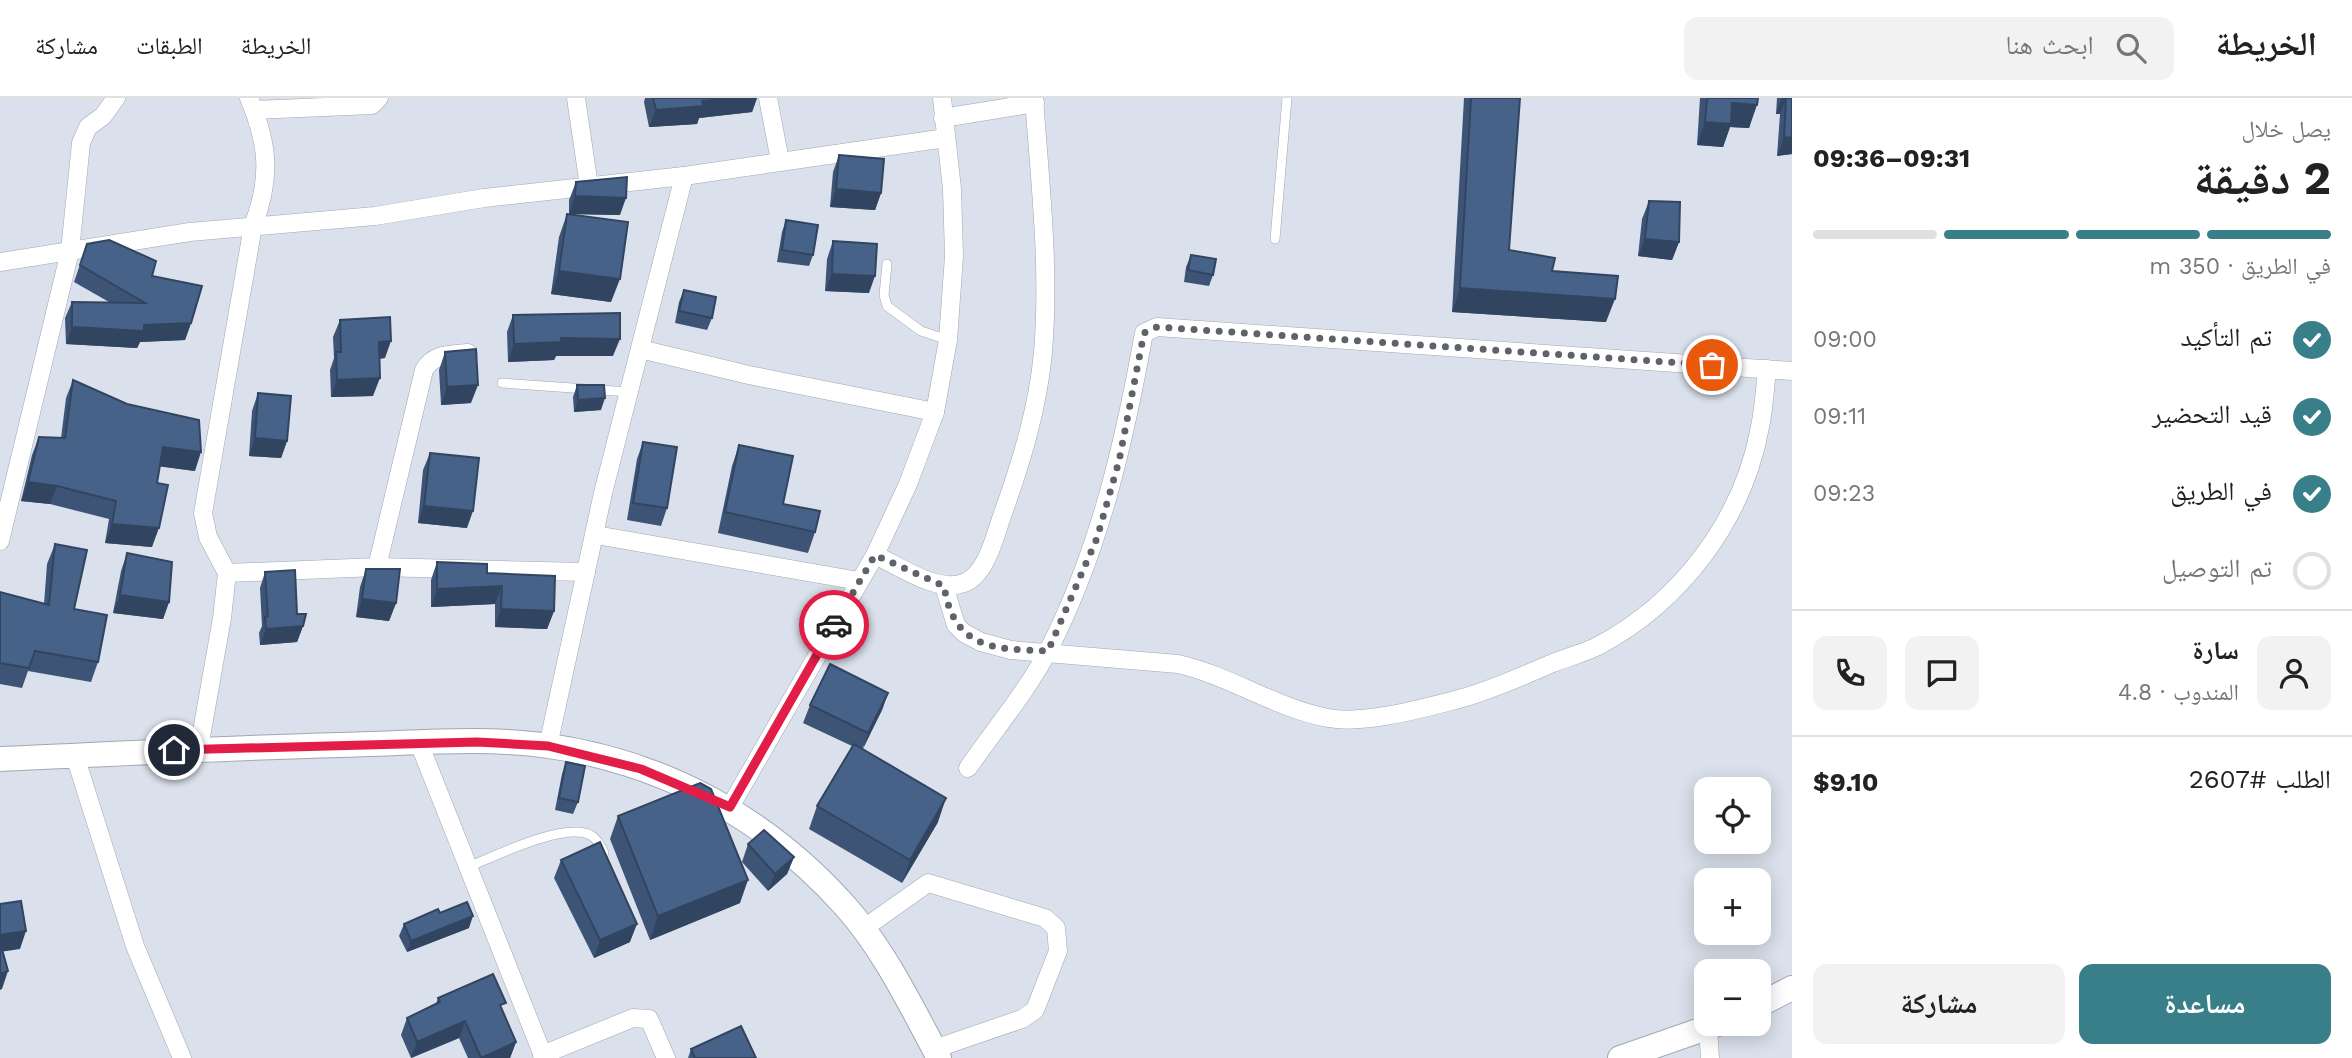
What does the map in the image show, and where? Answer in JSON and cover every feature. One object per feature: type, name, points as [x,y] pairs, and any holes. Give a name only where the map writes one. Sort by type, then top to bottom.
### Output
[{"type":"street","points":[[0,541],[71,251],[81,144],[88,127],[103,117],[116,98]]},
{"type":"street","points":[[198,748],[222,618],[227,573],[208,537],[203,513],[253,226],[265,196],[268,176],[252,104],[372,105],[379,98]]},
{"type":"street","points":[[576,98],[589,186]]},
{"type":"street","points":[[768,98],[780,161]]},
{"type":"street","points":[[730,807],[875,555],[935,412],[948,340],[954,256],[952,189],[942,98]]},
{"type":"street","points":[[875,555],[944,586],[966,582],[982,567],[1000,524],[1030,429],[1043,353],[1045,229],[1034,101],[943,118]]},
{"type":"street","points":[[0,262],[190,232],[376,216],[484,198],[684,176],[946,138]]},
{"type":"street","points":[[548,746],[586,572],[684,176]]},
{"type":"street","points":[[968,768],[1048,651],[1097,538],[1119,461],[1144,333],[1157,327],[1792,371]]},
{"type":"street","points":[[640,349],[749,375],[935,412]]},
{"type":"street","points":[[377,567],[424,370],[440,356],[472,353]]},
{"type":"street","points":[[944,586],[951,616],[964,633],[1002,648],[1178,664],[1204,670],[1263,698],[1330,719],[1401,711],[1486,692],[1596,647],[1634,624],[1666,598],[1700,562],[1728,517],[1749,469],[1760,427],[1767,369]]},
{"type":"street","points":[[596,535],[859,581]]},
{"type":"street","points":[[227,573],[377,567],[586,572]]},
{"type":"street","points":[[0,759],[198,748],[477,742],[548,746],[641,769],[730,807],[771,836],[804,865],[863,929],[894,975],[936,1053],[1035,1010],[1058,951],[1056,928],[1045,918],[928,883],[863,929]]},
{"type":"street","points":[[419,743],[543,1056],[633,1017],[649,1019],[666,1058]]},
{"type":"street","points":[[75,756],[135,946],[182,1058]]},
{"type":"street","points":[[1771,999],[1792,988]]},
{"type":"street","points":[[1619,1058],[1694,1032]]},
{"type":"street","points":[[1710,1058],[1712,1036]]},
{"type":"lane","points":[[1275,239],[1287,98]]},
{"type":"lane","points":[[887,264],[884,295],[887,306],[921,331],[948,340]]},
{"type":"lane","points":[[502,383],[629,392]]},
{"type":"lane","points":[[468,867],[543,838],[575,833],[590,834],[600,843],[611,867]]},
{"type":"building","points":[[653,98],[727,98],[702,101],[704,106],[656,110]]},
{"type":"building","points":[[1471,98],[1520,98],[1509,250],[1555,258],[1552,271],[1618,276],[1615,299],[1460,288]]},
{"type":"building","points":[[1707,98],[1758,98],[1757,105],[1732,103],[1731,124],[1705,122]]},
{"type":"building","points":[[1786,98],[1792,98],[1792,137],[1784,138]]},
{"type":"building","points":[[839,155],[884,159],[881,193],[836,189]]},
{"type":"building","points":[[627,177],[626,198],[575,196],[576,182]]},
{"type":"building","points":[[1649,201],[1680,202],[1679,242],[1645,239]]},
{"type":"building","points":[[567,214],[628,222],[620,279],[559,271]]},
{"type":"building","points":[[786,220],[818,225],[813,255],[782,250]]},
{"type":"building","points":[[109,240],[156,261],[152,276],[202,286],[191,323],[144,325],[144,331],[72,327],[72,302],[145,303],[80,265],[87,244]]},
{"type":"building","points":[[833,241],[877,244],[875,276],[832,274]]},
{"type":"building","points":[[1191,255],[1216,259],[1213,275],[1188,270]]},
{"type":"building","points":[[684,290],[716,297],[712,318],[679,311]]},
{"type":"building","points":[[620,313],[620,339],[561,338],[561,342],[514,344],[513,315]]},
{"type":"building","points":[[390,317],[391,341],[379,342],[380,378],[337,380],[336,352],[341,352],[340,320]]},
{"type":"building","points":[[476,349],[478,385],[447,387],[445,352]]},
{"type":"building","points":[[73,380],[127,404],[199,420],[201,452],[163,447],[157,483],[168,485],[159,528],[112,524],[116,501],[57,486],[28,482],[39,437],[65,438]]},
{"type":"building","points":[[577,385],[604,385],[605,398],[578,400]]},
{"type":"building","points":[[258,393],[291,396],[287,441],[255,438]]},
{"type":"building","points":[[643,442],[677,447],[667,508],[633,503]]},
{"type":"building","points":[[739,445],[793,456],[783,504],[820,511],[815,532],[725,512]]},
{"type":"building","points":[[430,453],[479,458],[473,511],[424,506]]},
{"type":"building","points":[[55,544],[87,550],[74,609],[107,615],[98,662],[35,651],[29,668],[0,663],[0,592],[49,605]]},
{"type":"building","points":[[127,553],[172,562],[169,602],[120,595]]},
{"type":"building","points":[[437,562],[487,564],[487,573],[555,576],[554,611],[501,609],[502,586],[437,589]]},
{"type":"building","points":[[366,569],[400,569],[396,603],[362,599]]},
{"type":"building","points":[[295,570],[297,614],[306,614],[303,626],[266,629],[265,617],[268,616],[265,572]]},
{"type":"building","points":[[830,664],[888,693],[868,733],[810,705]]},
{"type":"building","points":[[854,744],[946,798],[910,860],[817,806]]},
{"type":"building","points":[[566,762],[585,766],[578,802],[559,798]]},
{"type":"building","points":[[700,783],[711,789],[748,880],[658,916],[618,816]]},
{"type":"building","points":[[764,830],[794,857],[775,874],[748,844]]},
{"type":"building","points":[[600,842],[637,924],[600,940],[561,860]]},
{"type":"building","points":[[21,901],[26,931],[0,935],[0,904]]},
{"type":"building","points":[[467,902],[473,916],[411,941],[404,924],[438,909],[440,913]]},
{"type":"building","points":[[0,942],[8,971],[0,974]]},
{"type":"building","points":[[493,974],[506,1003],[500,1005],[516,1042],[481,1058],[465,1021],[417,1042],[407,1018],[440,1002],[438,998]]},
{"type":"building","points":[[741,1026],[756,1058],[695,1058],[691,1049]]},
{"type":"way so far","points":[[834,625],[875,555],[944,586],[951,616],[964,633],[981,642],[1011,650],[1048,651],[1097,538],[1119,461],[1144,333],[1157,327],[1712,365]]},
{"type":"route","points":[[174,750],[477,742],[548,746],[590,754],[641,769],[730,807],[834,625]]}]
